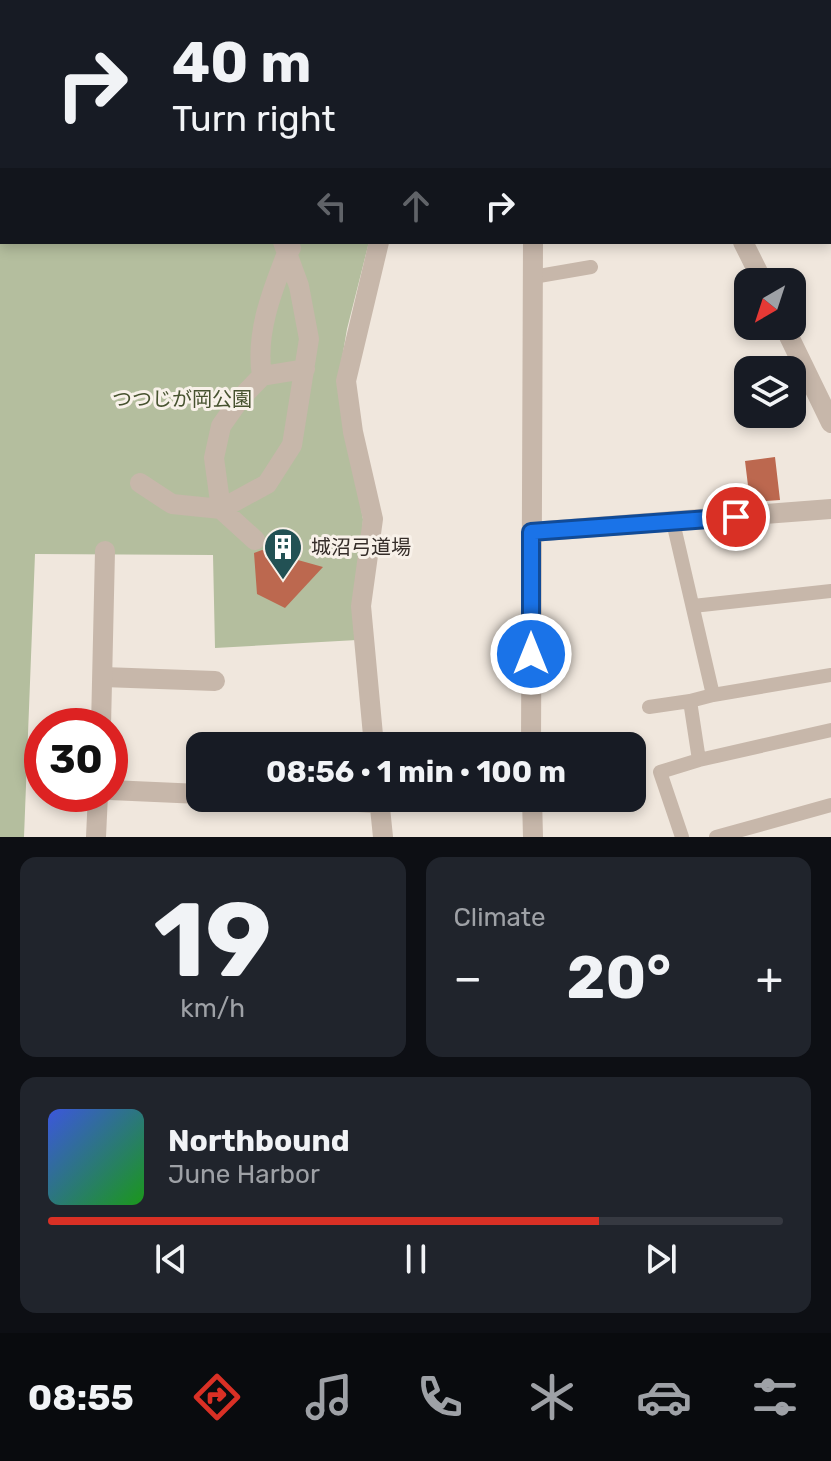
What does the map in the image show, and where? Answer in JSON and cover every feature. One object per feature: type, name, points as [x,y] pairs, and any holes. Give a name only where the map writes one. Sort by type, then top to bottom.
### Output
[{"type":"street","points":[[373,732],[361,606],[373,519],[353,432],[346,381],[379,244]]},
{"type":"street","points":[[531,732],[533,244]]},
{"type":"street","points":[[744,244],[756,268]]},
{"type":"street","points":[[140,483],[172,504],[221,509],[267,484],[292,445],[309,339],[289,246]]},
{"type":"street","points":[[262,376],[259,360],[269,299],[289,246]]},
{"type":"street","points":[[791,340],[831,423]]},
{"type":"street","points":[[255,540],[221,509],[214,458],[221,426],[240,399],[262,376],[305,369]]},
{"type":"street","points":[[531,532],[831,509]]},
{"type":"street","points":[[102,708],[105,551]]},
{"type":"street","points":[[103,677],[215,681]]},
{"type":"street","points":[[128,791],[186,793]]},
{"type":"street","points":[[96,837],[97,812]]},
{"type":"street","points":[[380,812],[383,837]]},
{"type":"street","points":[[532,812],[533,837]]},
{"type":"lane","points":[[533,277],[591,267]]},
{"type":"lane","points":[[673,522],[713,695]]},
{"type":"lane","points":[[693,606],[831,591]]},
{"type":"lane","points":[[649,707],[831,675]]},
{"type":"lane","points":[[690,701],[699,760]]},
{"type":"lane","points":[[682,837],[653,774],[699,760],[831,730]]},
{"type":"lane","points":[[716,837],[831,805]]},
{"type":"green space","name":"つつじが岡公園","points":[[0,244],[368,244],[347,329],[338,382],[363,519],[357,640],[215,648],[213,555],[35,554],[29,708],[24,708],[24,837],[0,837]]},
{"type":"building","points":[[775,457],[780,500],[750,502],[745,461]]},
{"type":"building","name":"城沼弓道場","points":[[262,550],[323,567],[285,608],[257,594],[254,553]]},
{"type":"place","name":"城沼弓道場","points":[[283,581]]},
{"type":"route","points":[[531,654],[531,532],[736,517]]}]
